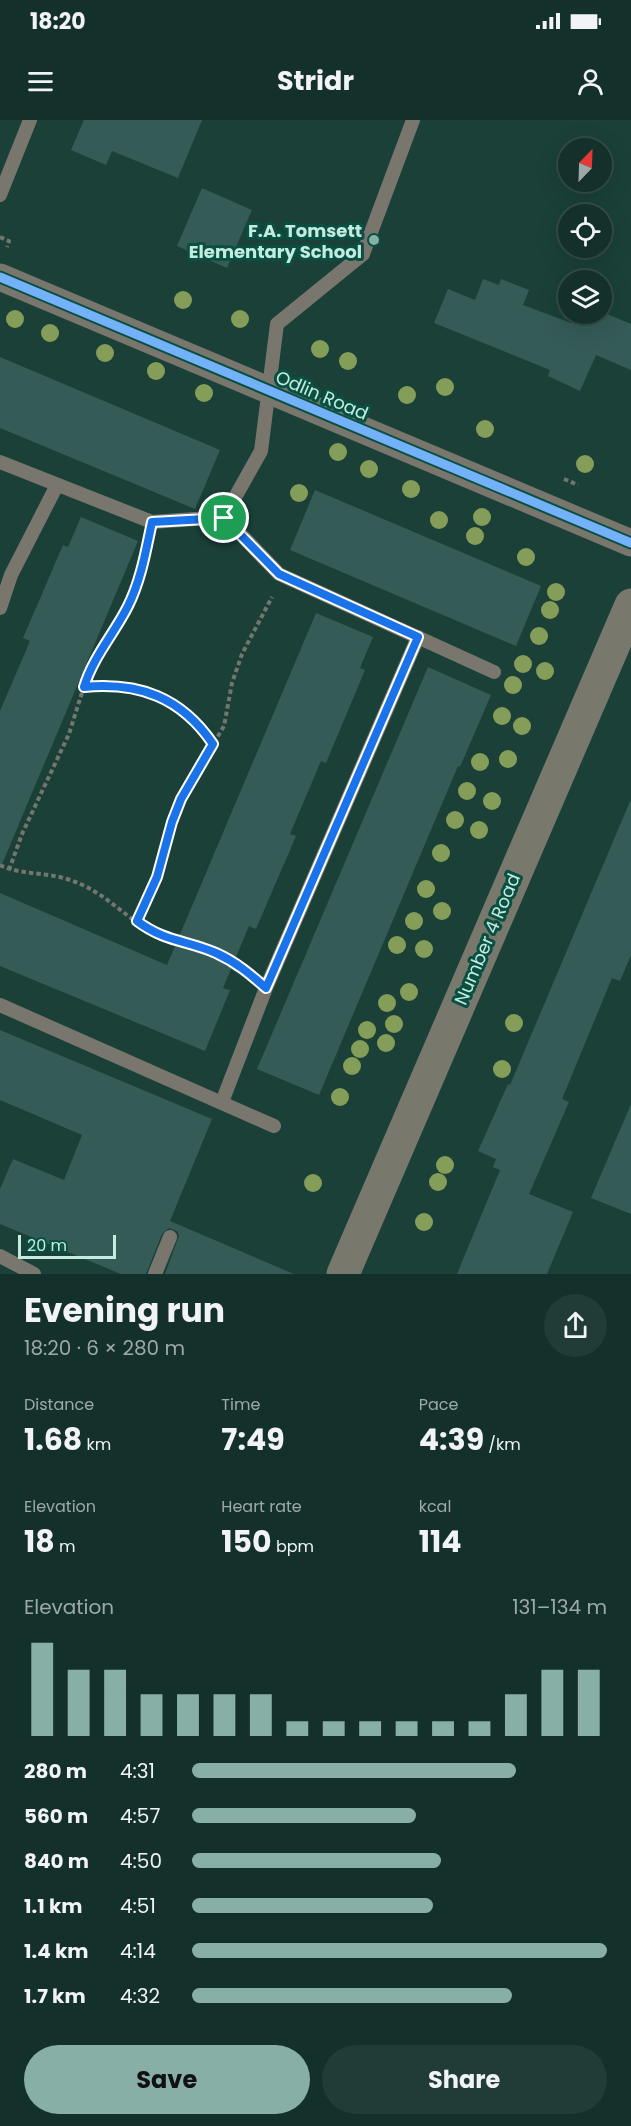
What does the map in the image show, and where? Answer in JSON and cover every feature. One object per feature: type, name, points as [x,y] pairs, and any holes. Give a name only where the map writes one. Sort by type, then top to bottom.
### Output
[{"type":"main road","name":"Number 4 Road","points":[[343,1274],[631,604]]},
{"type":"street","name":"Odlin Road","points":[[0,277],[631,543]]},
{"type":"lane","points":[[0,195],[30,120]]},
{"type":"lane","points":[[224,518],[261,451],[277,324],[363,254],[413,120]]},
{"type":"lane","points":[[0,462],[152,522],[224,518],[283,576],[494,672]]},
{"type":"lane","points":[[0,608],[11,575],[57,485]]},
{"type":"lane","points":[[222,1102],[266,988],[418,637]]},
{"type":"lane","points":[[0,1005],[274,1126]]},
{"type":"lane","points":[[155,1274],[170,1238]]},
{"type":"lane","points":[[0,1256],[34,1274]]},
{"type":"path","points":[[9,870],[22,834],[69,735],[90,667],[129,604],[141,572],[152,522]]},
{"type":"path","points":[[137,921],[157,877],[172,822],[181,799],[224,726],[232,683],[242,654],[283,576]]},
{"type":"path","points":[[84,687],[115,684],[141,689],[174,703],[204,730],[213,744]]},
{"type":"path","points":[[0,865],[9,870],[66,879],[90,888],[166,939],[215,952],[238,964],[266,988]]},
{"type":"building","points":[[84,120],[202,120],[178,178],[112,151],[106,165],[71,150]]},
{"type":"building","points":[[202,188],[252,210],[227,268],[177,246]]},
{"type":"building","points":[[483,279],[499,285],[501,279],[529,290],[523,305],[558,318],[558,324],[612,324],[612,316],[631,324],[631,370],[596,355],[580,391],[548,376],[550,370],[434,323],[448,289],[475,300]]},
{"type":"building","points":[[0,357],[220,450],[195,509],[0,428]]},
{"type":"building","points":[[315,490],[541,586],[516,646],[290,550]]},
{"type":"building","points":[[81,517],[138,541],[0,869],[0,711],[30,641],[23,638],[63,545],[68,547]]},
{"type":"building","points":[[316,613],[373,637],[360,668],[365,670],[326,763],[321,761],[290,834],[296,836],[256,929],[249,926],[223,988],[230,990],[205,1051],[0,966],[0,893],[167,965]]},
{"type":"building","points":[[428,667],[491,695],[460,767],[458,766],[319,1095],[257,1069]]},
{"type":"building","points":[[631,799],[631,955],[620,981],[612,978],[562,1099],[569,1102],[529,1194],[573,1212],[547,1274],[457,1274],[500,1170],[493,1167],[496,1159],[478,1151],[508,1084],[510,1085]]},
{"type":"building","points":[[0,1030],[212,1119],[170,1221],[294,1274],[165,1274],[179,1236],[177,1231],[169,1228],[162,1234],[146,1274],[121,1274],[0,1224],[0,1189],[13,1159],[64,1180],[82,1135],[0,1100]]},
{"type":"building","points":[[631,1104],[631,1214],[591,1198]]},
{"type":"cycle path","points":[[0,277],[631,543]]},
{"type":"place","name":"F.A. Tomsett Elementary School","points":[[374,240]]},
{"type":"route","points":[[224,518],[279,574],[418,637],[266,988],[238,964],[215,952],[166,939],[137,921],[157,877],[172,822],[181,799],[213,744],[204,730],[174,703],[141,689],[115,684],[84,687],[90,667],[115,631],[129,604],[141,572],[152,522],[224,518]]}]
